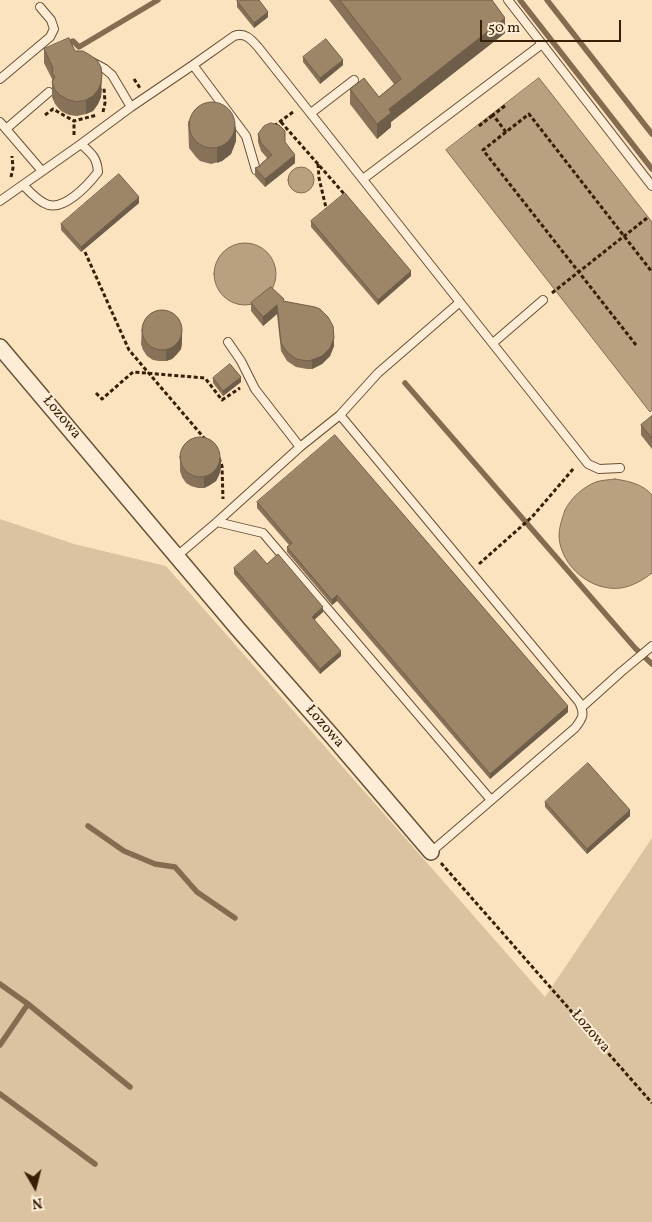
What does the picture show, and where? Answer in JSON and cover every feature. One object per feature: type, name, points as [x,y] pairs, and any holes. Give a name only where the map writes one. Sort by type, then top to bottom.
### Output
[{"type":"street","name":"Łozowa","points":[[0,347],[238,629],[431,852]]},
{"type":"lane","points":[[508,0],[652,186]]},
{"type":"lane","points":[[0,79],[50,37],[54,29],[51,20],[40,7]]},
{"type":"lane","points":[[0,201],[237,34],[248,36],[588,464],[599,469],[620,468]]},
{"type":"lane","points":[[363,179],[542,44]]},
{"type":"lane","points":[[84,58],[112,75],[131,107]]},
{"type":"lane","points":[[194,65],[246,136],[256,170]]},
{"type":"lane","points":[[310,113],[354,80]]},
{"type":"lane","points":[[6,129],[49,92]]},
{"type":"lane","points":[[0,122],[42,172]]},
{"type":"lane","points":[[23,185],[43,203],[51,206],[59,205],[71,199],[98,172],[97,162],[92,154],[81,144]]},
{"type":"lane","points":[[493,343],[544,300]]},
{"type":"lane","points":[[177,556],[340,414],[378,373],[460,302]]},
{"type":"lane","points":[[228,342],[256,389],[300,447]]},
{"type":"lane","points":[[340,414],[579,702],[583,710],[582,720],[575,728],[431,852]]},
{"type":"lane","points":[[220,519],[263,533],[491,800]]},
{"type":"lane","points":[[582,707],[651,646]]},
{"type":"path","points":[[98,66],[105,91],[103,114],[100,119]]},
{"type":"path","points":[[273,127],[303,104]]},
{"type":"path","points":[[479,126],[506,105]]},
{"type":"path","points":[[40,119],[54,108],[74,120],[103,114]]},
{"type":"path","points":[[636,345],[483,150],[529,114],[652,272]]},
{"type":"path","points":[[493,115],[506,132]]},
{"type":"path","points":[[281,122],[347,197]]},
{"type":"path","points":[[73,139],[80,134]]},
{"type":"path","points":[[318,164],[319,178],[328,212]]},
{"type":"path","points":[[558,289],[648,218]]},
{"type":"path","points":[[84,252],[129,350],[209,444]]},
{"type":"path","points":[[96,393],[102,399],[133,372],[204,378],[222,400],[251,380]]},
{"type":"path","points":[[215,452],[222,466],[220,519]]},
{"type":"path","points":[[471,572],[532,516],[583,457]]},
{"type":"path","name":"Łozowa","points":[[431,852],[652,1103]]},
{"type":"shaded area","points":[[539,78],[652,222],[652,410],[650,412],[446,150]]},
{"type":"shaded area","points":[[301,167],[310,171],[314,180],[310,189],[301,193],[292,189],[288,180],[292,171]]},
{"type":"shaded area","points":[[239,243],[251,243],[267,252],[274,262],[276,274],[274,286],[267,296],[251,305],[239,305],[228,300],[219,291],[214,280],[214,268],[219,257],[228,248]]},
{"type":"shaded area","points":[[615,479],[640,486],[652,495],[652,573],[630,586],[621,588],[599,586],[580,575],[565,558],[559,537],[565,510],[578,493],[596,482]]},
{"type":"shaded area","points":[[0,519],[74,544],[166,566],[545,997],[652,838],[652,1222],[0,1222]]},
{"type":"building","points":[[259,0],[268,12],[254,23],[237,1]]},
{"type":"building","points":[[340,0],[492,0],[505,18],[389,109],[391,113],[377,124],[350,89],[364,78],[379,97],[401,79]]},
{"type":"building","points":[[69,38],[75,51],[83,51],[97,60],[102,74],[101,83],[93,96],[77,102],[61,96],[55,90],[52,82],[55,77],[52,73],[53,68],[44,49]]},
{"type":"building","points":[[326,39],[343,60],[320,78],[303,57]]},
{"type":"building","points":[[217,102],[229,108],[234,116],[234,134],[229,142],[221,147],[207,148],[195,142],[190,134],[189,120],[195,108],[203,103]]},
{"type":"building","points":[[271,123],[279,125],[285,131],[285,142],[295,155],[265,179],[255,168],[272,155],[261,143],[258,134],[264,126]]},
{"type":"building","points":[[119,174],[139,197],[81,247],[61,224]]},
{"type":"building","points":[[345,193],[411,271],[378,300],[311,221]]},
{"type":"building","points":[[271,287],[284,299],[283,301],[315,307],[328,317],[333,326],[334,338],[330,348],[322,356],[307,361],[296,359],[287,352],[281,343],[277,305],[263,317],[251,303]]},
{"type":"building","points":[[166,310],[173,313],[179,319],[182,330],[181,338],[173,347],[166,350],[158,350],[151,347],[143,338],[142,326],[145,319],[154,311]]},
{"type":"building","points":[[230,364],[241,377],[223,391],[213,378]]},
{"type":"building","points":[[652,416],[652,438],[641,425]]},
{"type":"building","points":[[335,435],[568,706],[490,774],[337,595],[332,600],[287,547],[292,543],[257,502]]},
{"type":"building","points":[[204,437],[211,440],[217,446],[220,457],[219,465],[211,474],[204,477],[196,477],[189,474],[181,465],[180,453],[183,446],[192,438]]},
{"type":"building","points":[[255,550],[267,564],[278,554],[323,607],[312,617],[341,651],[320,669],[234,568]]},
{"type":"building","points":[[588,763],[630,810],[587,849],[545,802]]},
{"type":"waterway","points":[[65,45],[73,41],[79,47],[158,0]]},
{"type":"waterway","points":[[520,0],[652,169]]},
{"type":"waterway","points":[[547,0],[652,134]]},
{"type":"waterway","points":[[405,383],[635,648],[652,664]]},
{"type":"waterway","points":[[88,826],[124,851],[155,864],[175,867],[197,892],[235,918]]},
{"type":"waterway","points":[[0,984],[28,1004],[0,1045]]},
{"type":"waterway","points":[[28,1004],[130,1087]]},
{"type":"waterway","points":[[0,1094],[95,1164]]}]
